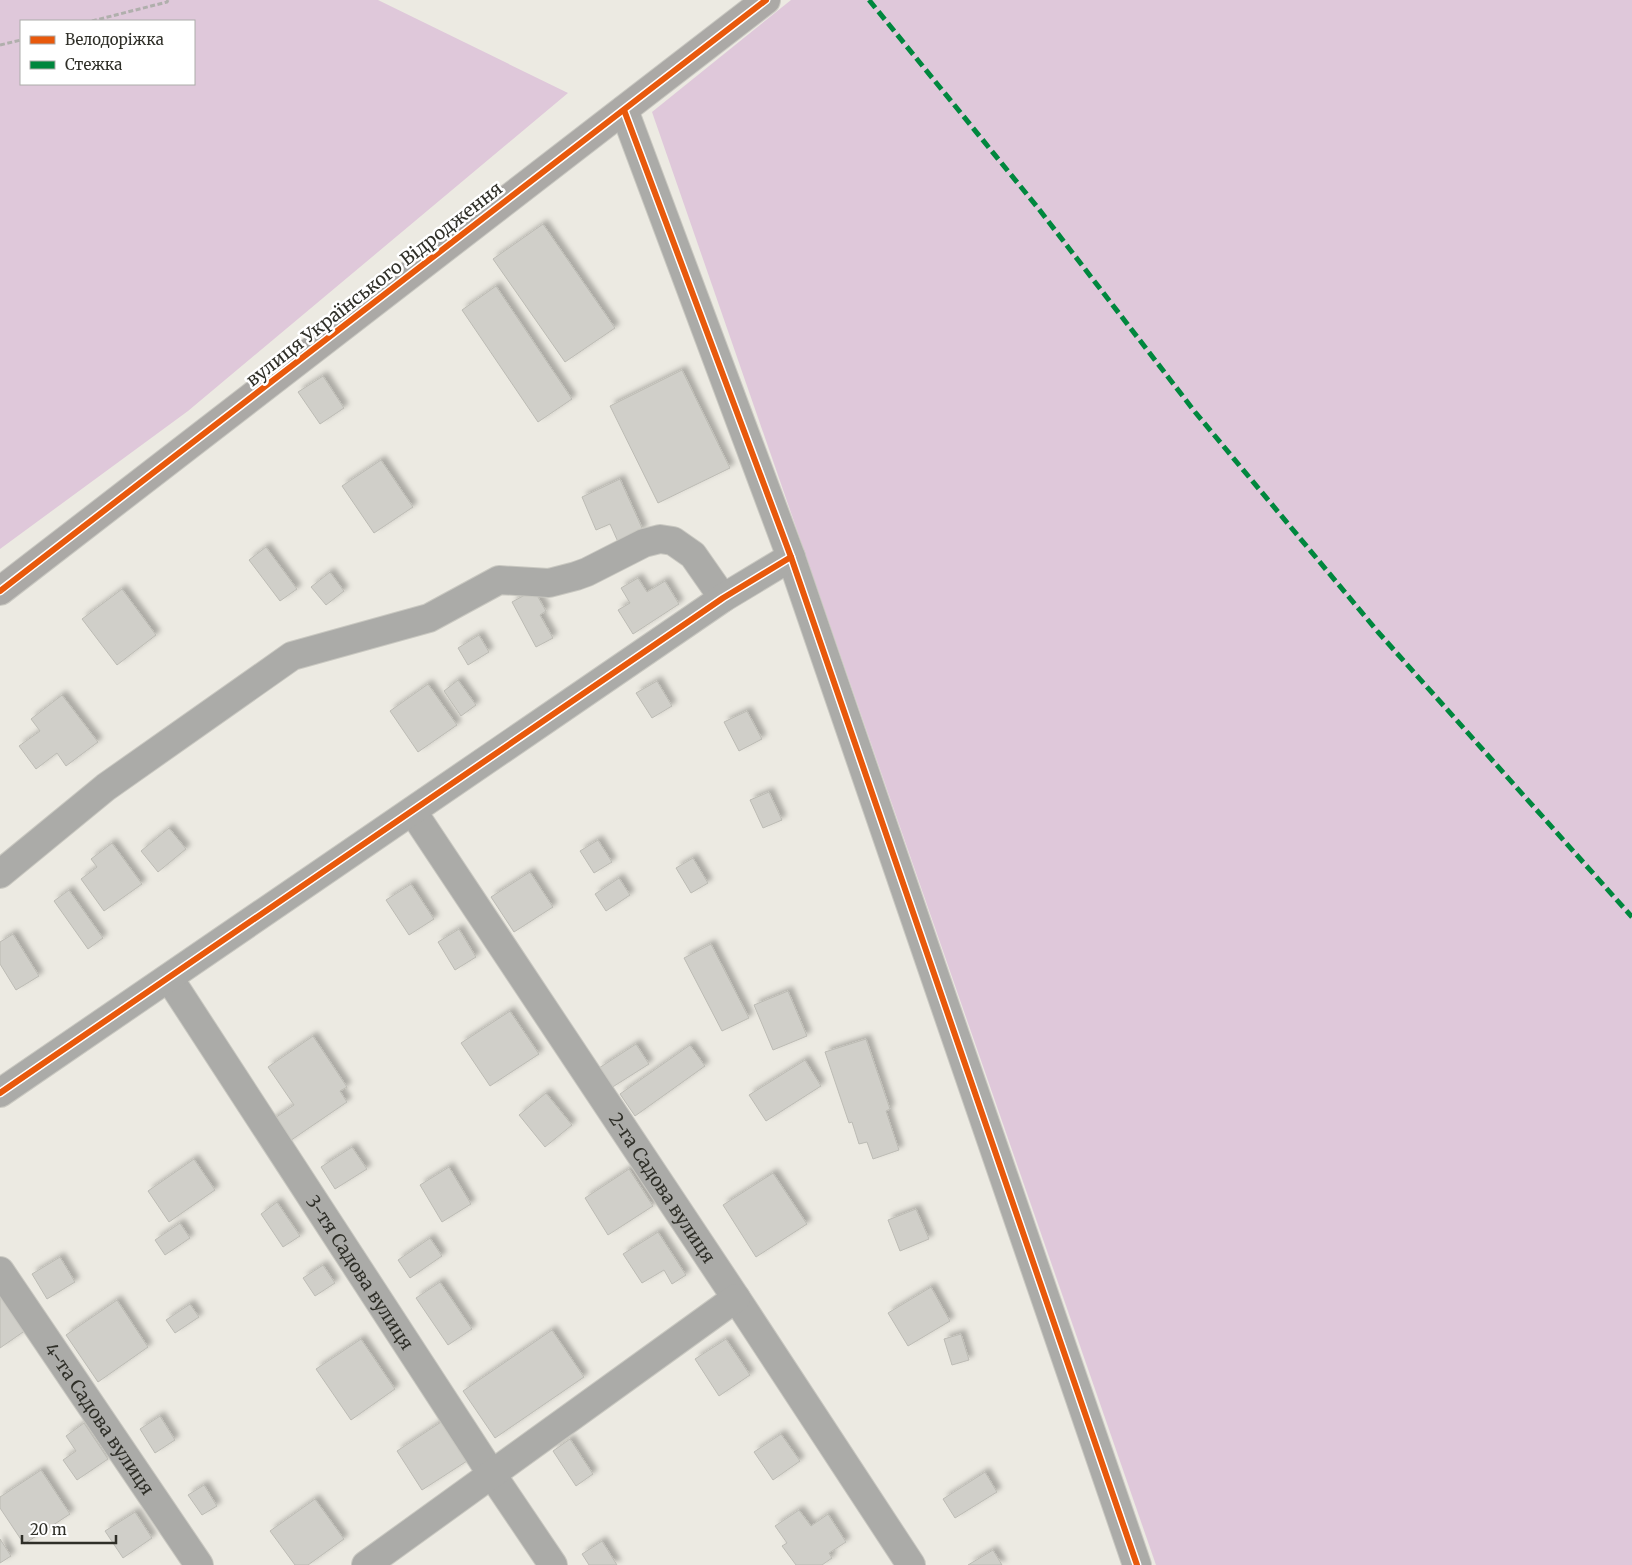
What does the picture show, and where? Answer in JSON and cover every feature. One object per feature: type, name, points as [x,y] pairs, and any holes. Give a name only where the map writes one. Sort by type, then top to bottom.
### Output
[{"type":"street","name":"вулиця Українського Відродження","points":[[0,591],[766,0]]},
{"type":"street","points":[[624,110],[790,557],[1137,1565]]},
{"type":"street","points":[[0,874],[106,787],[292,656],[429,618],[499,580],[549,583],[576,576],[644,543],[660,539],[674,541],[693,555],[723,598]]},
{"type":"street","points":[[0,1093],[723,598],[790,557]]},
{"type":"street","name":"2-га Садова вулиця","points":[[413,812],[912,1565]]},
{"type":"street","name":"3-тя Садова вулиця","points":[[169,978],[552,1565]]},
{"type":"street","name":"4-та Садова вулиця","points":[[0,1271],[199,1565]]},
{"type":"street","points":[[366,1565],[736,1298]]},
{"type":"path","points":[[96,20],[167,2],[168,0]]},
{"type":"path","points":[[0,45],[20,40]]},
{"type":"shaded area","points":[[0,0],[378,0],[568,93],[188,411],[0,549]]},
{"type":"shaded area","points":[[791,0],[1632,0],[1632,1565],[1156,1565],[652,112]]},
{"type":"building","points":[[543,224],[615,328],[565,362],[493,259]]},
{"type":"building","points":[[496,286],[572,399],[538,422],[462,310]]},
{"type":"building","points":[[682,370],[730,468],[658,503],[610,406]]},
{"type":"building","points":[[323,376],[344,408],[320,424],[298,392]]},
{"type":"building","points":[[381,460],[413,507],[374,533],[342,486]]},
{"type":"building","points":[[620,479],[643,530],[618,542],[610,524],[596,530],[582,497]]},
{"type":"building","points":[[266,547],[297,589],[280,601],[249,560]]},
{"type":"building","points":[[330,572],[344,591],[326,605],[311,587]]},
{"type":"building","points":[[638,578],[647,592],[665,581],[679,604],[633,634],[618,610],[630,603],[621,588]]},
{"type":"building","points":[[122,589],[156,635],[117,665],[82,619]]},
{"type":"building","points":[[534,590],[546,611],[540,615],[553,638],[536,647],[512,602]]},
{"type":"building","points":[[479,635],[489,652],[468,665],[458,648]]},
{"type":"building","points":[[458,680],[476,705],[461,716],[444,691]]},
{"type":"building","points":[[657,681],[672,706],[652,718],[636,693]]},
{"type":"building","points":[[428,684],[457,725],[418,752],[390,711]]},
{"type":"building","points":[[62,695],[98,742],[66,766],[57,753],[36,769],[19,746],[40,731],[31,719]]},
{"type":"building","points":[[747,711],[762,739],[739,751],[724,722]]},
{"type":"building","points":[[769,792],[782,820],[763,828],[750,800]]},
{"type":"building","points":[[169,828],[186,849],[158,872],[141,851]]},
{"type":"building","points":[[598,840],[612,862],[594,873],[580,851]]},
{"type":"building","points":[[112,843],[142,884],[104,911],[81,879],[97,867],[91,859]]},
{"type":"building","points":[[693,858],[708,883],[691,893],[676,868]]},
{"type":"building","points":[[530,872],[553,907],[514,932],[491,897]]},
{"type":"building","points":[[619,878],[630,895],[606,911],[595,894]]},
{"type":"building","points":[[411,884],[434,919],[409,935],[386,900]]},
{"type":"building","points":[[69,890],[103,938],[88,949],[54,901]]},
{"type":"building","points":[[459,929],[476,957],[455,970],[438,942]]},
{"type":"building","points":[[13,934],[39,976],[16,990],[0,964],[0,942]]},
{"type":"building","points":[[711,944],[749,1018],[722,1031],[684,958]]},
{"type":"building","points":[[788,991],[807,1036],[773,1050],[754,1005]]},
{"type":"building","points":[[510,1011],[539,1054],[490,1086],[461,1043]]},
{"type":"building","points":[[313,1036],[347,1087],[340,1091],[347,1102],[284,1145],[269,1122],[294,1105],[268,1067]]},
{"type":"building","points":[[866,1039],[890,1109],[886,1111],[899,1150],[873,1159],[867,1142],[859,1144],[852,1122],[849,1123],[825,1052]]},
{"type":"building","points":[[636,1044],[649,1064],[611,1088],[599,1068]]},
{"type":"building","points":[[690,1045],[705,1066],[635,1116],[620,1094]]},
{"type":"building","points":[[805,1060],[821,1086],[766,1121],[749,1095]]},
{"type":"building","points":[[546,1093],[572,1125],[545,1147],[519,1115]]},
{"type":"building","points":[[352,1147],[367,1169],[335,1189],[321,1167]]},
{"type":"building","points":[[194,1159],[215,1190],[169,1222],[148,1191]]},
{"type":"building","points":[[449,1167],[471,1204],[442,1222],[420,1185]]},
{"type":"building","points":[[629,1169],[653,1206],[608,1235],[585,1198]]},
{"type":"building","points":[[773,1173],[807,1224],[756,1257],[723,1205]]},
{"type":"building","points":[[277,1202],[300,1236],[283,1247],[261,1214]]},
{"type":"building","points":[[916,1209],[929,1239],[900,1251],[888,1220]]},
{"type":"building","points":[[180,1223],[190,1238],[165,1255],[155,1240]]},
{"type":"building","points":[[658,1232],[686,1275],[672,1284],[664,1270],[642,1283],[623,1254]]},
{"type":"building","points":[[430,1238],[442,1256],[410,1278],[398,1260]]},
{"type":"building","points":[[60,1257],[75,1282],[47,1299],[32,1274]]},
{"type":"building","points":[[323,1265],[335,1283],[315,1296],[303,1278]]},
{"type":"building","points":[[440,1282],[472,1329],[448,1345],[416,1298]]},
{"type":"building","points":[[931,1287],[950,1321],[908,1346],[888,1313]]},
{"type":"building","points":[[0,1292],[26,1330],[0,1348]]},
{"type":"building","points":[[117,1300],[148,1347],[98,1382],[66,1335]]},
{"type":"building","points":[[190,1304],[199,1317],[175,1333],[166,1320]]},
{"type":"building","points":[[552,1330],[584,1377],[495,1438],[463,1391]]},
{"type":"building","points":[[961,1334],[969,1360],[952,1365],[944,1339]]},
{"type":"building","points":[[361,1339],[395,1389],[351,1420],[316,1369]]},
{"type":"building","points":[[726,1339],[750,1375],[719,1396],[695,1359]]},
{"type":"building","points":[[160,1416],[175,1440],[155,1453],[140,1429]]},
{"type":"building","points":[[441,1422],[467,1461],[422,1490],[397,1451]]},
{"type":"building","points":[[84,1423],[108,1459],[77,1480],[63,1460],[76,1451],[66,1436]]},
{"type":"building","points":[[781,1434],[800,1461],[773,1480],[754,1452]]},
{"type":"building","points":[[570,1439],[593,1474],[576,1486],[553,1451]]},
{"type":"building","points":[[41,1470],[70,1514],[24,1544],[0,1508],[0,1497]]},
{"type":"building","points":[[985,1472],[997,1492],[955,1518],[943,1499]]},
{"type":"building","points":[[204,1485],[217,1506],[202,1515],[188,1495]]},
{"type":"building","points":[[315,1499],[344,1539],[308,1565],[295,1565],[270,1531]]},
{"type":"building","points":[[799,1510],[811,1526],[828,1514],[846,1542],[829,1553],[832,1558],[822,1565],[796,1565],[782,1546],[787,1543],[775,1526]]},
{"type":"building","points":[[135,1512],[152,1538],[123,1558],[105,1531]]},
{"type":"building","points":[[0,1539],[11,1556],[0,1563]]},
{"type":"building","points":[[602,1541],[617,1565],[589,1565],[582,1554]]},
{"type":"building","points":[[993,1550],[1002,1565],[968,1565]]},
{"type":"marked path","points":[[869,0],[1038,208],[1195,412],[1378,632],[1632,917]]},
{"type":"cycle path","points":[[0,591],[766,0]]},
{"type":"cycle path","points":[[624,110],[791,557],[1137,1565]]},
{"type":"cycle path","points":[[0,1093],[723,598],[791,557]]}]
